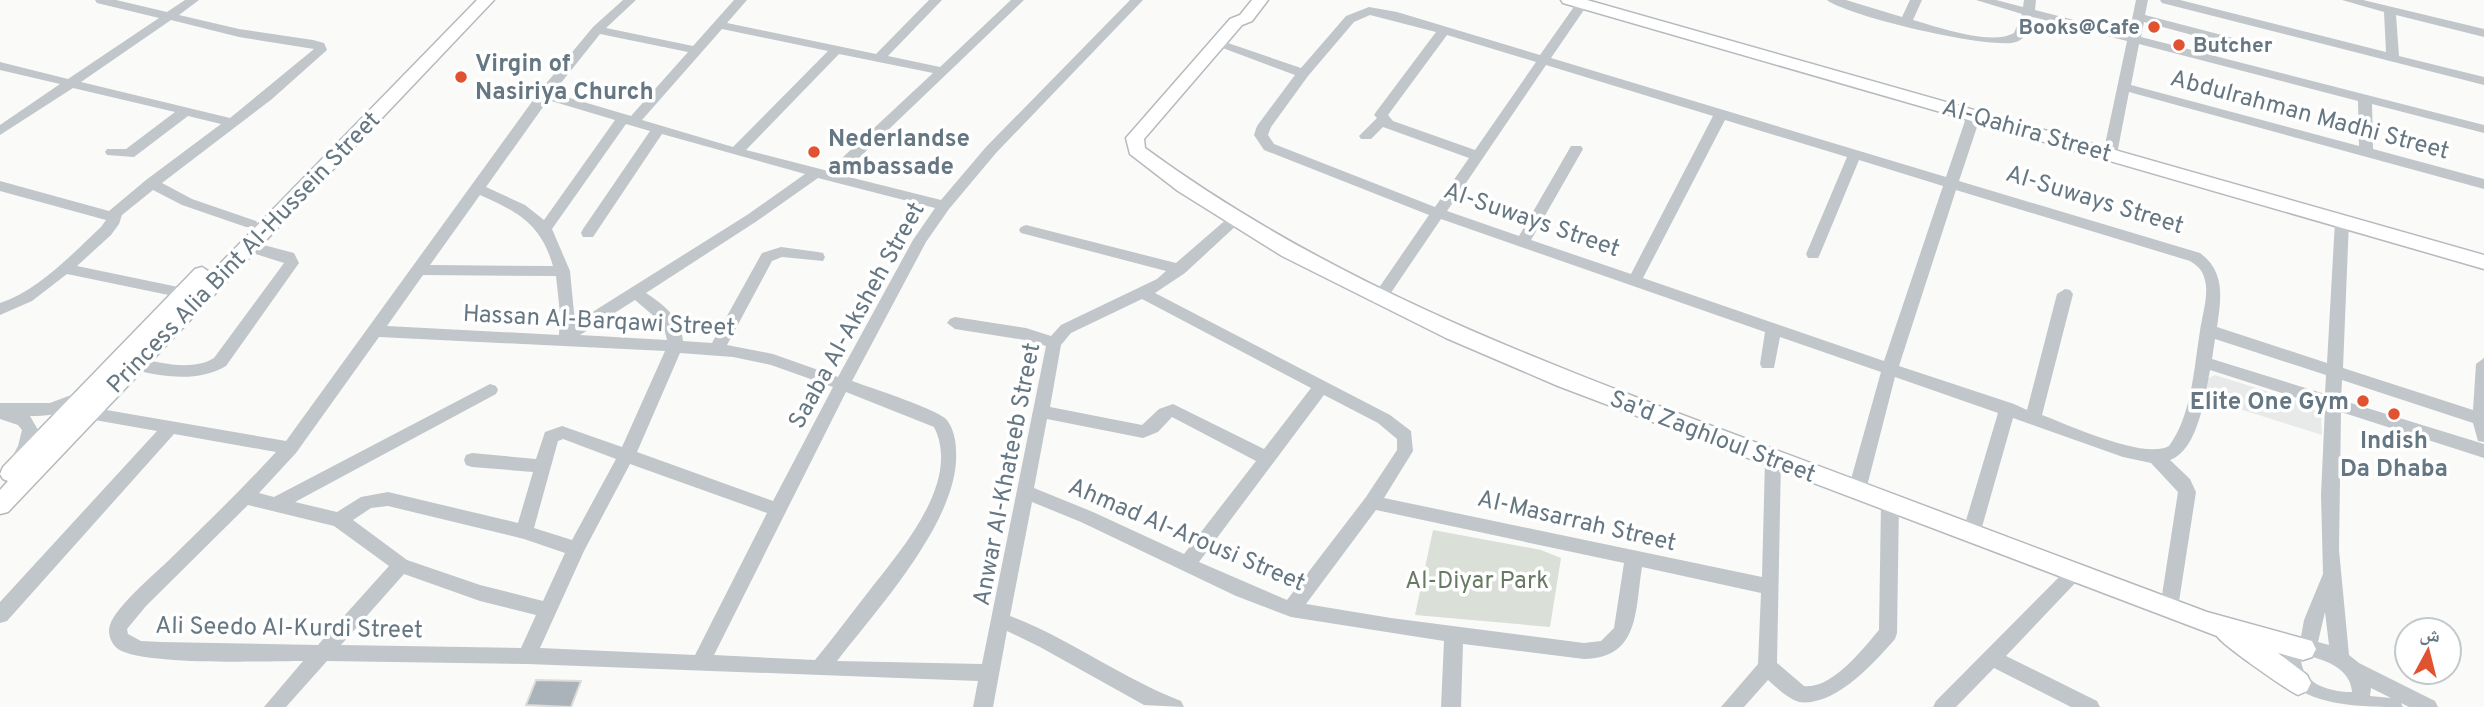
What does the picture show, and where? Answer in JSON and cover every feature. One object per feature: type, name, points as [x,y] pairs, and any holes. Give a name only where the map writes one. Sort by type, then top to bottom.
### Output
[{"type":"main road","name":"Princess Alia Bint Al-Hussein Street","points":[[0,505],[87,404],[251,224],[471,0]]},
{"type":"main road","name":"Princess Alia Bint Al-Hussein Street","points":[[6,478],[87,404],[135,365],[192,291],[248,246],[486,0]]},
{"type":"main road","points":[[1236,22],[1236,15],[1249,0]]},
{"type":"main road","points":[[1218,44],[1236,22],[1245,18],[1260,0]]},
{"type":"main road","name":"Al-Qahira Street","points":[[1584,1],[1974,115],[2111,150],[2484,262]]},
{"type":"main road","name":"Al-Qahira Street","points":[[1584,1],[2111,150],[2484,251]]},
{"type":"main road","name":"Sa'd Zaghloul Street","points":[[1218,44],[1135,138],[1134,145],[1140,153],[1234,220],[1379,299],[1484,347],[2206,622],[2306,649]]},
{"type":"main road","name":"Sa'd Zaghloul Street","points":[[2206,622],[2253,649],[2302,692]]},
{"type":"street","points":[[0,309],[12,307],[63,268],[106,231],[112,224],[113,217],[151,183],[278,87],[319,53],[321,48],[313,44],[239,33],[101,0]]},
{"type":"street","points":[[0,131],[193,0]]},
{"type":"street","name":"Ali Seedo Al-Kurdi Street","points":[[630,0],[597,30],[544,95],[290,448],[245,497],[140,600],[118,628],[119,638],[128,645],[143,648],[243,653],[527,656],[990,673]]},
{"type":"street","points":[[545,229],[628,120],[741,0]]},
{"type":"street","points":[[878,60],[936,0]]},
{"type":"street","points":[[566,339],[823,174],[942,71],[1018,0]]},
{"type":"street","points":[[1114,0],[1134,3]]},
{"type":"street","points":[[1833,0],[1970,38],[2003,41],[2014,39],[2022,31],[2029,6]]},
{"type":"street","points":[[1907,21],[1916,0]]},
{"type":"street","points":[[1982,0],[2029,6],[2134,39],[2484,129]]},
{"type":"street","points":[[2111,150],[2142,0]]},
{"type":"street","points":[[2166,0],[2484,81]]},
{"type":"street","points":[[2348,0],[2484,33]]},
{"type":"street","points":[[1379,299],[1584,1]]},
{"type":"street","name":"Saaba Al-Aksheh Street","points":[[701,662],[777,510],[920,240],[944,206],[991,150],[1134,3]]},
{"type":"street","points":[[2390,10],[2393,57]]},
{"type":"street","name":"Al-Suways Street","points":[[1380,12],[1444,30],[2195,257],[2207,267],[2213,281],[2197,397],[2184,440],[2175,450],[2156,457],[2123,450],[1438,213],[1269,147],[1261,135],[1264,126],[1303,74],[1350,19],[1360,13],[1380,12]]},
{"type":"street","points":[[2138,17],[2233,42]]},
{"type":"street","points":[[2232,65],[2234,18]]},
{"type":"street","points":[[719,25],[878,60],[942,71]]},
{"type":"street","points":[[597,30],[695,50]]},
{"type":"street","points":[[1444,30],[1381,115],[1383,120],[1398,128],[1478,156]]},
{"type":"street","points":[[1218,44],[1303,74]]},
{"type":"street","points":[[736,152],[836,50]]},
{"type":"street","points":[[0,66],[231,121]]},
{"type":"street","name":"Abdulrahman Madhi Street","points":[[2125,87],[2484,184]]},
{"type":"street","points":[[544,95],[736,152],[944,206]]},
{"type":"street","points":[[2365,98],[2366,152]]},
{"type":"street","points":[[112,152],[129,155],[185,111]]},
{"type":"street","points":[[1635,280],[1721,114]]},
{"type":"street","points":[[1857,490],[1890,368],[1974,115]]},
{"type":"street","points":[[1366,136],[1383,120]]},
{"type":"street","points":[[588,233],[658,130]]},
{"type":"street","points":[[1523,241],[1576,149]]},
{"type":"street","points":[[1813,254],[1854,155]]},
{"type":"street","points":[[151,183],[187,202],[251,224]]},
{"type":"street","points":[[0,186],[113,217]]},
{"type":"street","points":[[476,188],[518,208],[545,229],[563,271],[566,339]]},
{"type":"street","name":"Anwar Al-Khateeb Street","points":[[983,707],[1002,621],[1054,343],[1066,329],[1143,293],[1180,269],[1234,220]]},
{"type":"street","points":[[2342,221],[2334,370],[2330,575],[2346,664],[2362,685],[2360,699],[2351,705]]},
{"type":"street","points":[[1026,230],[1180,269]]},
{"type":"street","points":[[135,365],[198,370],[210,369],[220,362],[292,263],[289,257],[248,246]]},
{"type":"street","points":[[717,348],[767,257],[781,252],[818,257]]},
{"type":"street","points":[[63,268],[192,291]]},
{"type":"street","points":[[419,270],[563,271]]},
{"type":"street","points":[[527,656],[576,549],[653,401],[676,345],[676,334],[670,321],[636,293]]},
{"type":"street","points":[[1143,293],[1384,419],[1405,436],[1405,451],[1372,502],[1292,609]]},
{"type":"street","points":[[2033,418],[2065,294]]},
{"type":"street","points":[[955,323],[1026,334],[1054,343]]},
{"type":"street","points":[[1768,364],[1773,329]]},
{"type":"street","points":[[2207,330],[2482,419]]},
{"type":"street","name":"Hassan Al-Barqawi Street","points":[[376,331],[717,348],[773,360],[931,417],[940,423],[946,435],[947,455],[940,499],[929,522],[820,668]]},
{"type":"street","points":[[2203,362],[2484,450]]},
{"type":"street","points":[[2484,363],[2484,436]]},
{"type":"street","points":[[1188,563],[1321,387]]},
{"type":"street","points":[[274,505],[490,390]]},
{"type":"street","points":[[0,410],[52,410],[87,404],[171,427],[290,448]]},
{"type":"street","points":[[1971,534],[2008,408]]},
{"type":"street","points":[[0,410],[24,420],[30,430],[26,447],[6,478]]},
{"type":"street","points":[[1042,412],[1143,432],[1150,430],[1167,411],[1173,410],[1268,459]]},
{"type":"street","points":[[0,615],[171,427]]},
{"type":"street","points":[[524,532],[551,437],[562,432],[777,510]]},
{"type":"street","points":[[2156,457],[2184,484],[2187,492],[2169,608]]},
{"type":"street","points":[[1731,707],[1754,684],[1767,666],[1773,459]]},
{"type":"street","points":[[472,460],[542,466]]},
{"type":"street","name":"Ahmad Al-Arousi Street","points":[[1026,492],[1188,563],[1242,590],[1292,609],[1454,635],[1584,651],[1603,650],[1616,643],[1623,629],[1634,558]]},
{"type":"street","points":[[245,497],[339,520],[401,565],[480,593],[547,610]]},
{"type":"street","points":[[339,520],[367,502],[388,499],[524,532],[576,549]]},
{"type":"street","name":"Al-Masarrah Street","points":[[1372,502],[1771,587]]},
{"type":"street","points":[[1767,666],[1801,693],[1820,695],[1836,686],[1888,633],[1890,503]]},
{"type":"street","points":[[274,707],[401,565]]},
{"type":"street","points":[[1944,707],[2074,573]]},
{"type":"street","points":[[2306,649],[2313,620],[2330,575]]},
{"type":"street","points":[[1002,621],[1050,641],[1136,694],[1174,707]]},
{"type":"street","points":[[1451,707],[1454,635]]},
{"type":"street","points":[[2393,707],[2325,702],[2302,692],[2293,674],[2291,658],[2306,649],[2330,653],[2428,707]]},
{"type":"street","points":[[1990,657],[2090,707]]},
{"type":"shaded area","points":[[2215,375],[2310,405],[2321,416],[2322,435],[2204,398],[2207,379]]},
{"type":"green space","name":"Al-Diyar Park","points":[[1433,530],[1541,550],[1561,558],[1550,627],[1415,615]]},
{"type":"building","points":[[536,680],[581,681],[571,707],[526,705]]},
{"type":"place","name":"Books@Cafe","points":[[2154,27]]},
{"type":"place","name":"Butcher","points":[[2179,45]]},
{"type":"place","name":"Virgin of Nasiriya Church","points":[[461,77]]},
{"type":"place","name":"Nederlandse ambassade","points":[[814,152]]},
{"type":"place","name":"Elite One Gym","points":[[2363,401]]},
{"type":"place","name":"Indish Da Dhaba","points":[[2394,414]]}]
